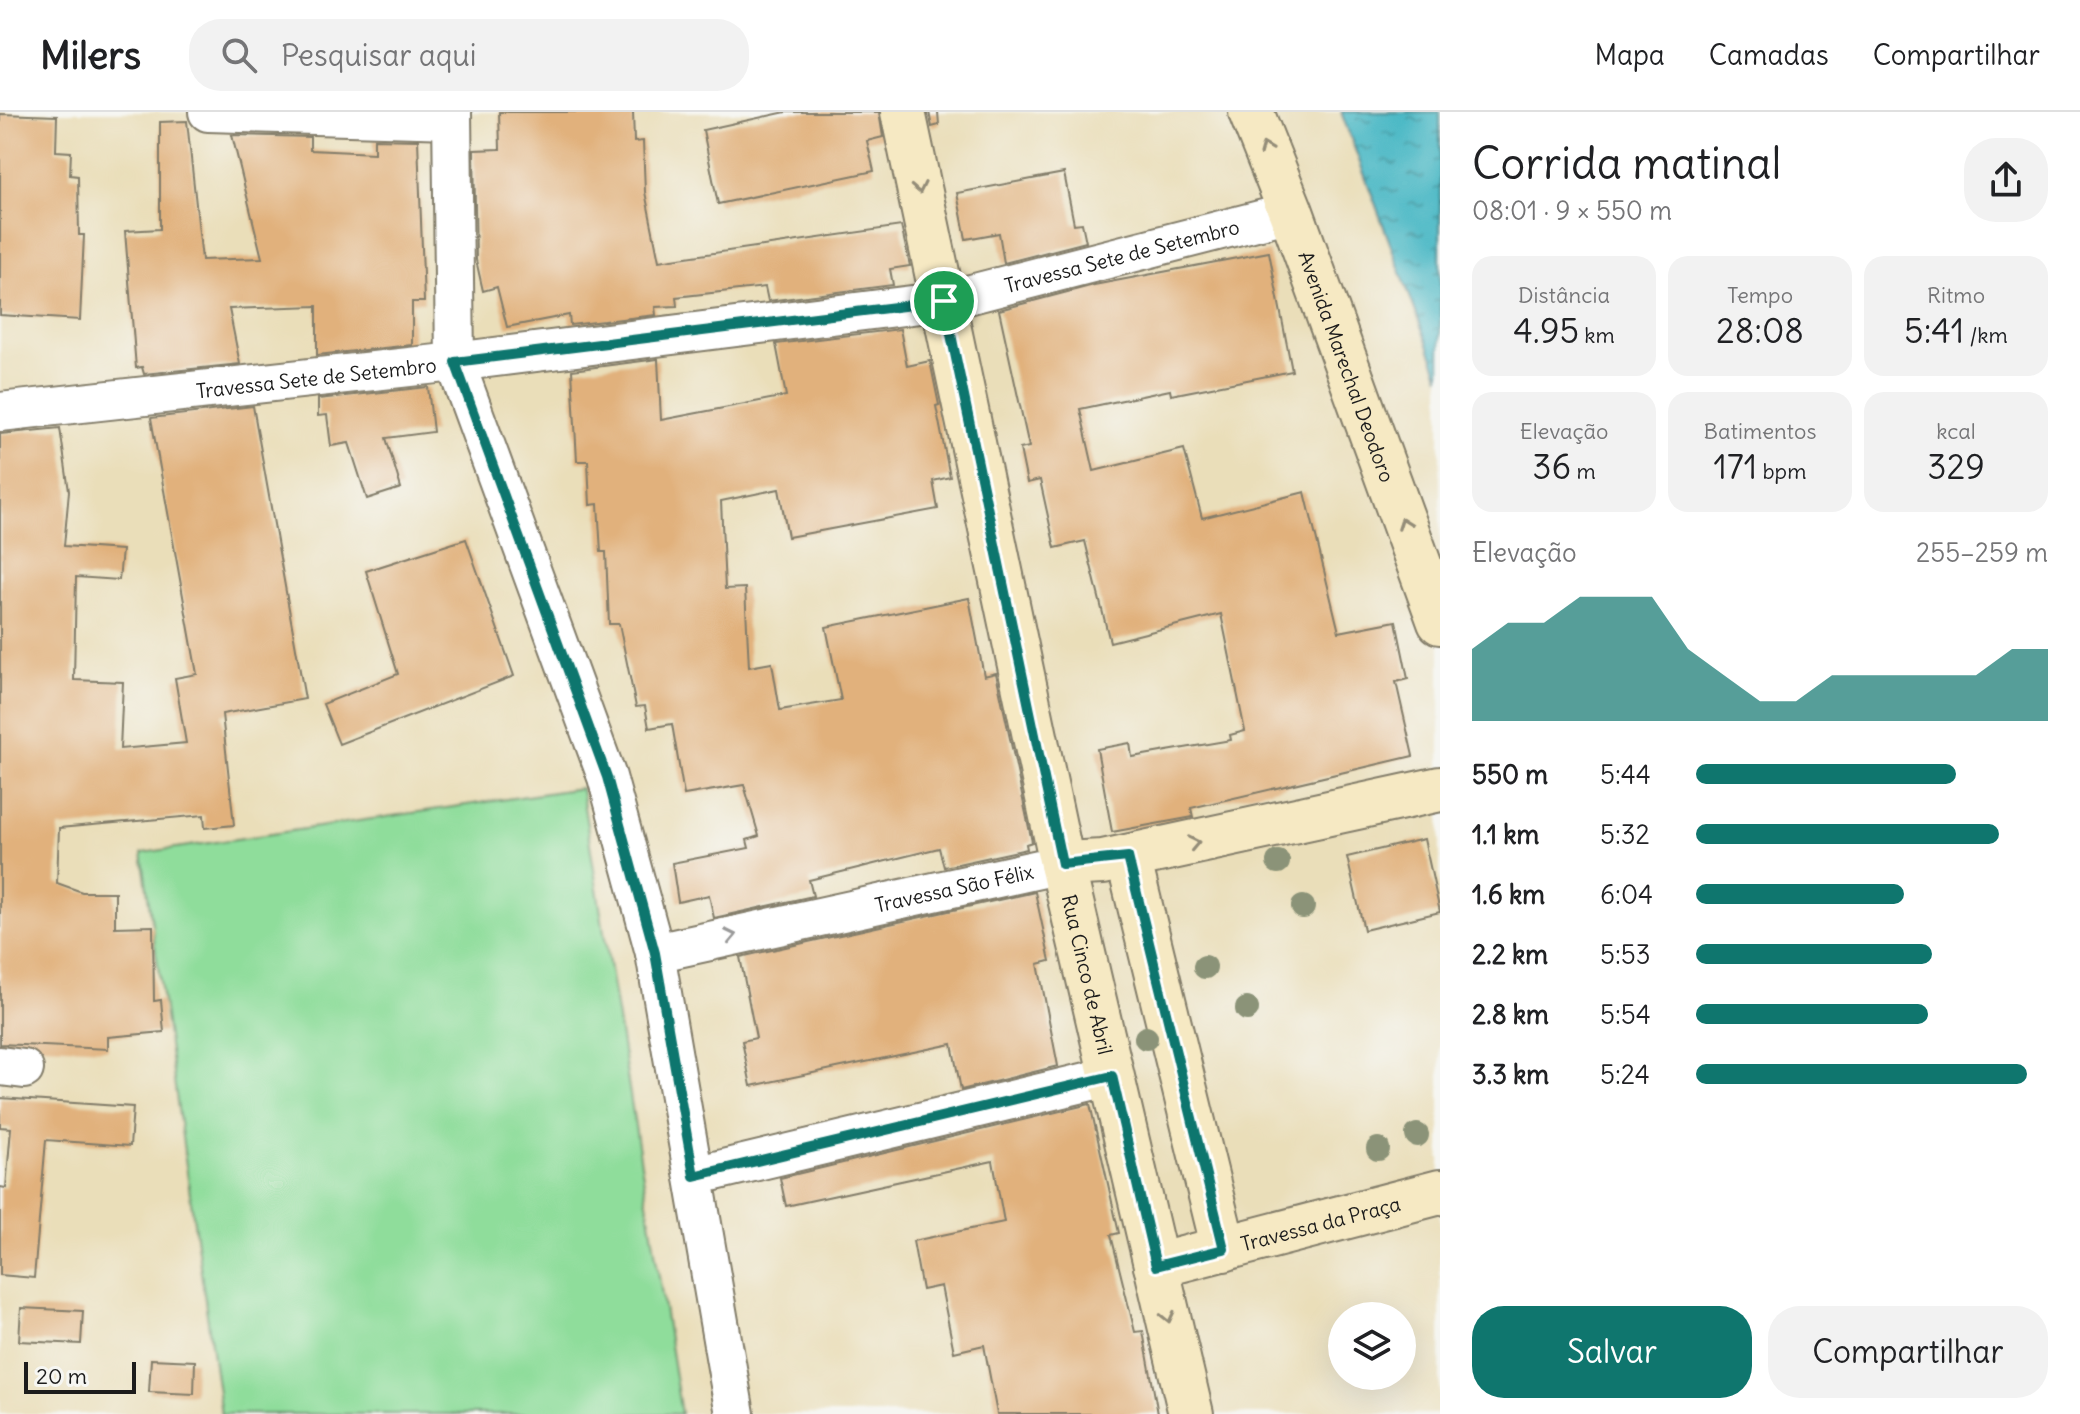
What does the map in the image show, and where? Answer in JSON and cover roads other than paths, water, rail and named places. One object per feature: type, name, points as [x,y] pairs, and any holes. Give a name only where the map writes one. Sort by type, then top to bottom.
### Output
[{"type":"street","points":[[208,112],[452,116],[455,362],[607,777],[655,953],[735,1414]]},
{"type":"street","name":"Rua Cinco de Abril","points":[[903,112],[1062,864],[1191,1414]]},
{"type":"street","name":"Avenida Marechal Deodoro","points":[[1251,112],[1291,212],[1440,622]]},
{"type":"street","name":"Travessa Sete de Setembro","points":[[0,412],[455,362],[944,301],[1291,212]]},
{"type":"street","name":"Travessa São Félix","points":[[655,953],[1062,864],[1128,857],[1440,789]]},
{"type":"street","points":[[1128,857],[1224,1249]]},
{"type":"street","points":[[694,1176],[1112,1076]]},
{"type":"street","name":"Travessa da Praça","points":[[1156,1266],[1440,1192]]},
{"type":"water","points":[[1341,112],[1440,112],[1440,377]]}]
